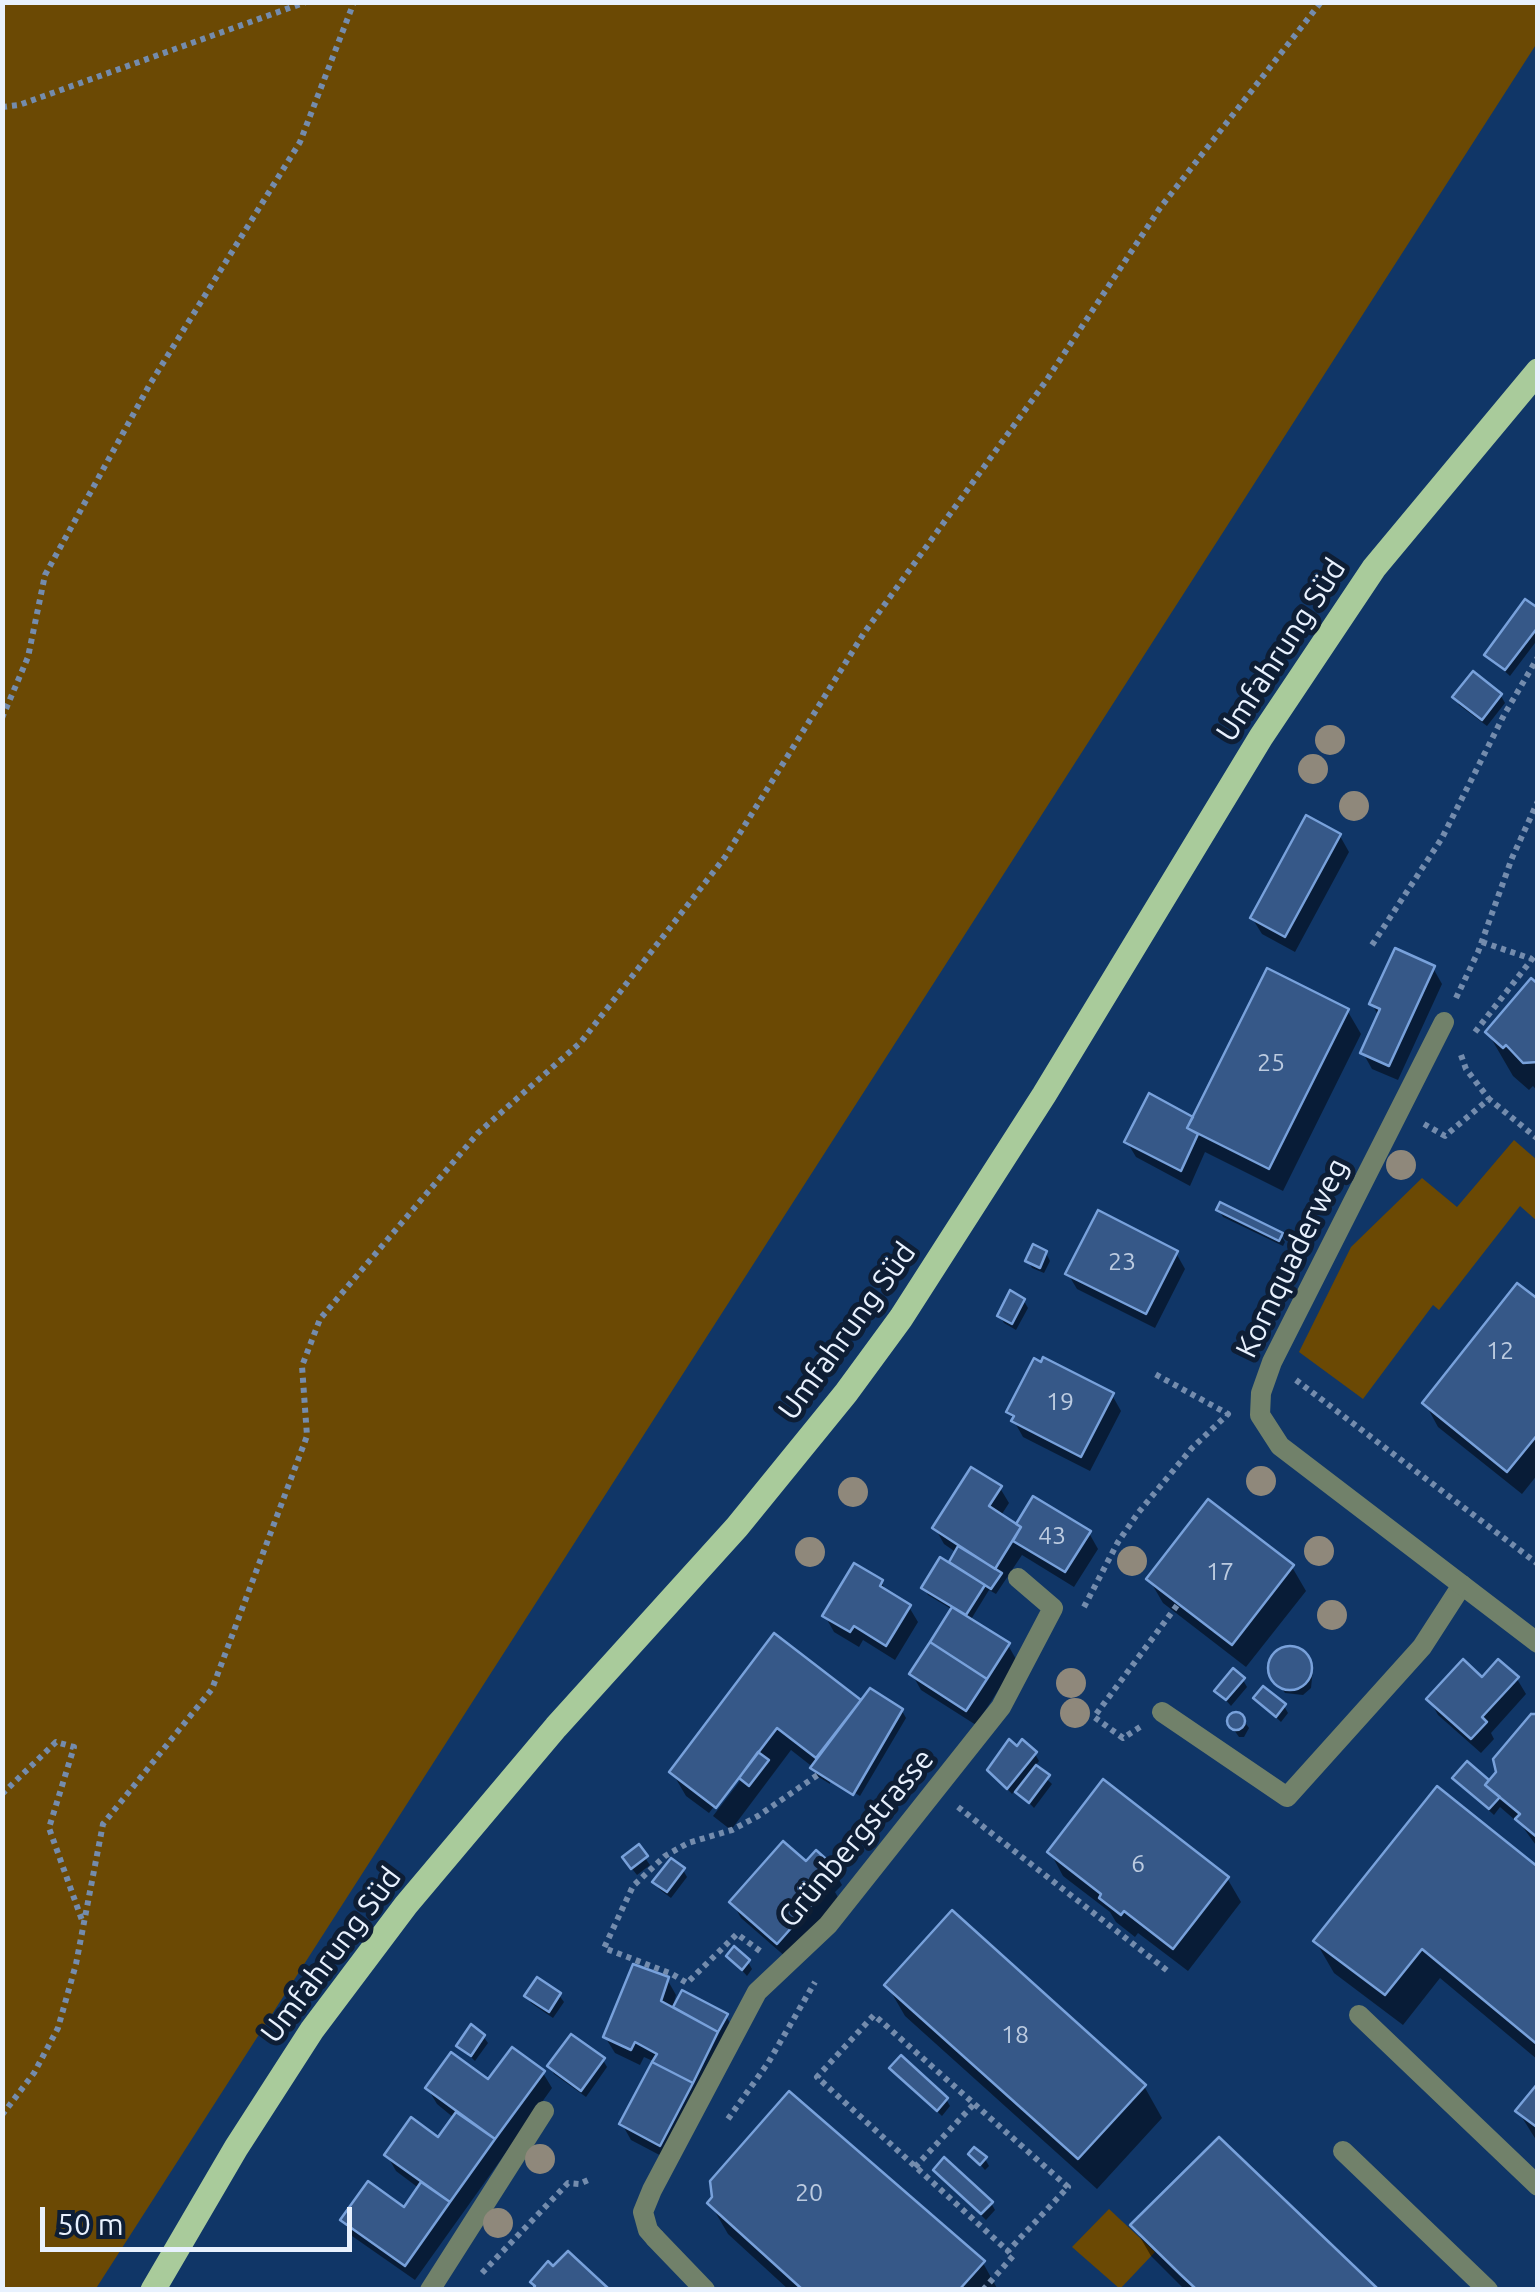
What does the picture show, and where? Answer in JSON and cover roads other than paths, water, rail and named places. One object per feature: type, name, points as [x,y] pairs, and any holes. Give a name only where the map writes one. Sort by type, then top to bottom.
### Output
[{"type":"main road","name":"Umfahrung Süd","points":[[153,2290],[236,2148],[312,2030],[406,1904],[556,1726],[736,1528],[846,1393],[901,1318],[1044,1095],[1260,737],[1374,568],[1538,371]]},
{"type":"street","name":"Kornquaderweg","points":[[1444,1022],[1272,1362],[1261,1393],[1260,1415],[1280,1446],[1538,1643]]},
{"type":"street","name":"Grünbergstrasse","points":[[705,2290],[648,2230],[643,2212],[652,2190],[757,1992],[828,1925],[1001,1708],[1053,1608],[1018,1578]]},
{"type":"street","points":[[1162,1712],[1287,1797],[1422,1647],[1462,1585]]},
{"type":"street","points":[[1359,2015],[1538,2186]]},
{"type":"street","points":[[430,2290],[544,2111]]},
{"type":"street","points":[[1343,2151],[1488,2290]]}]
